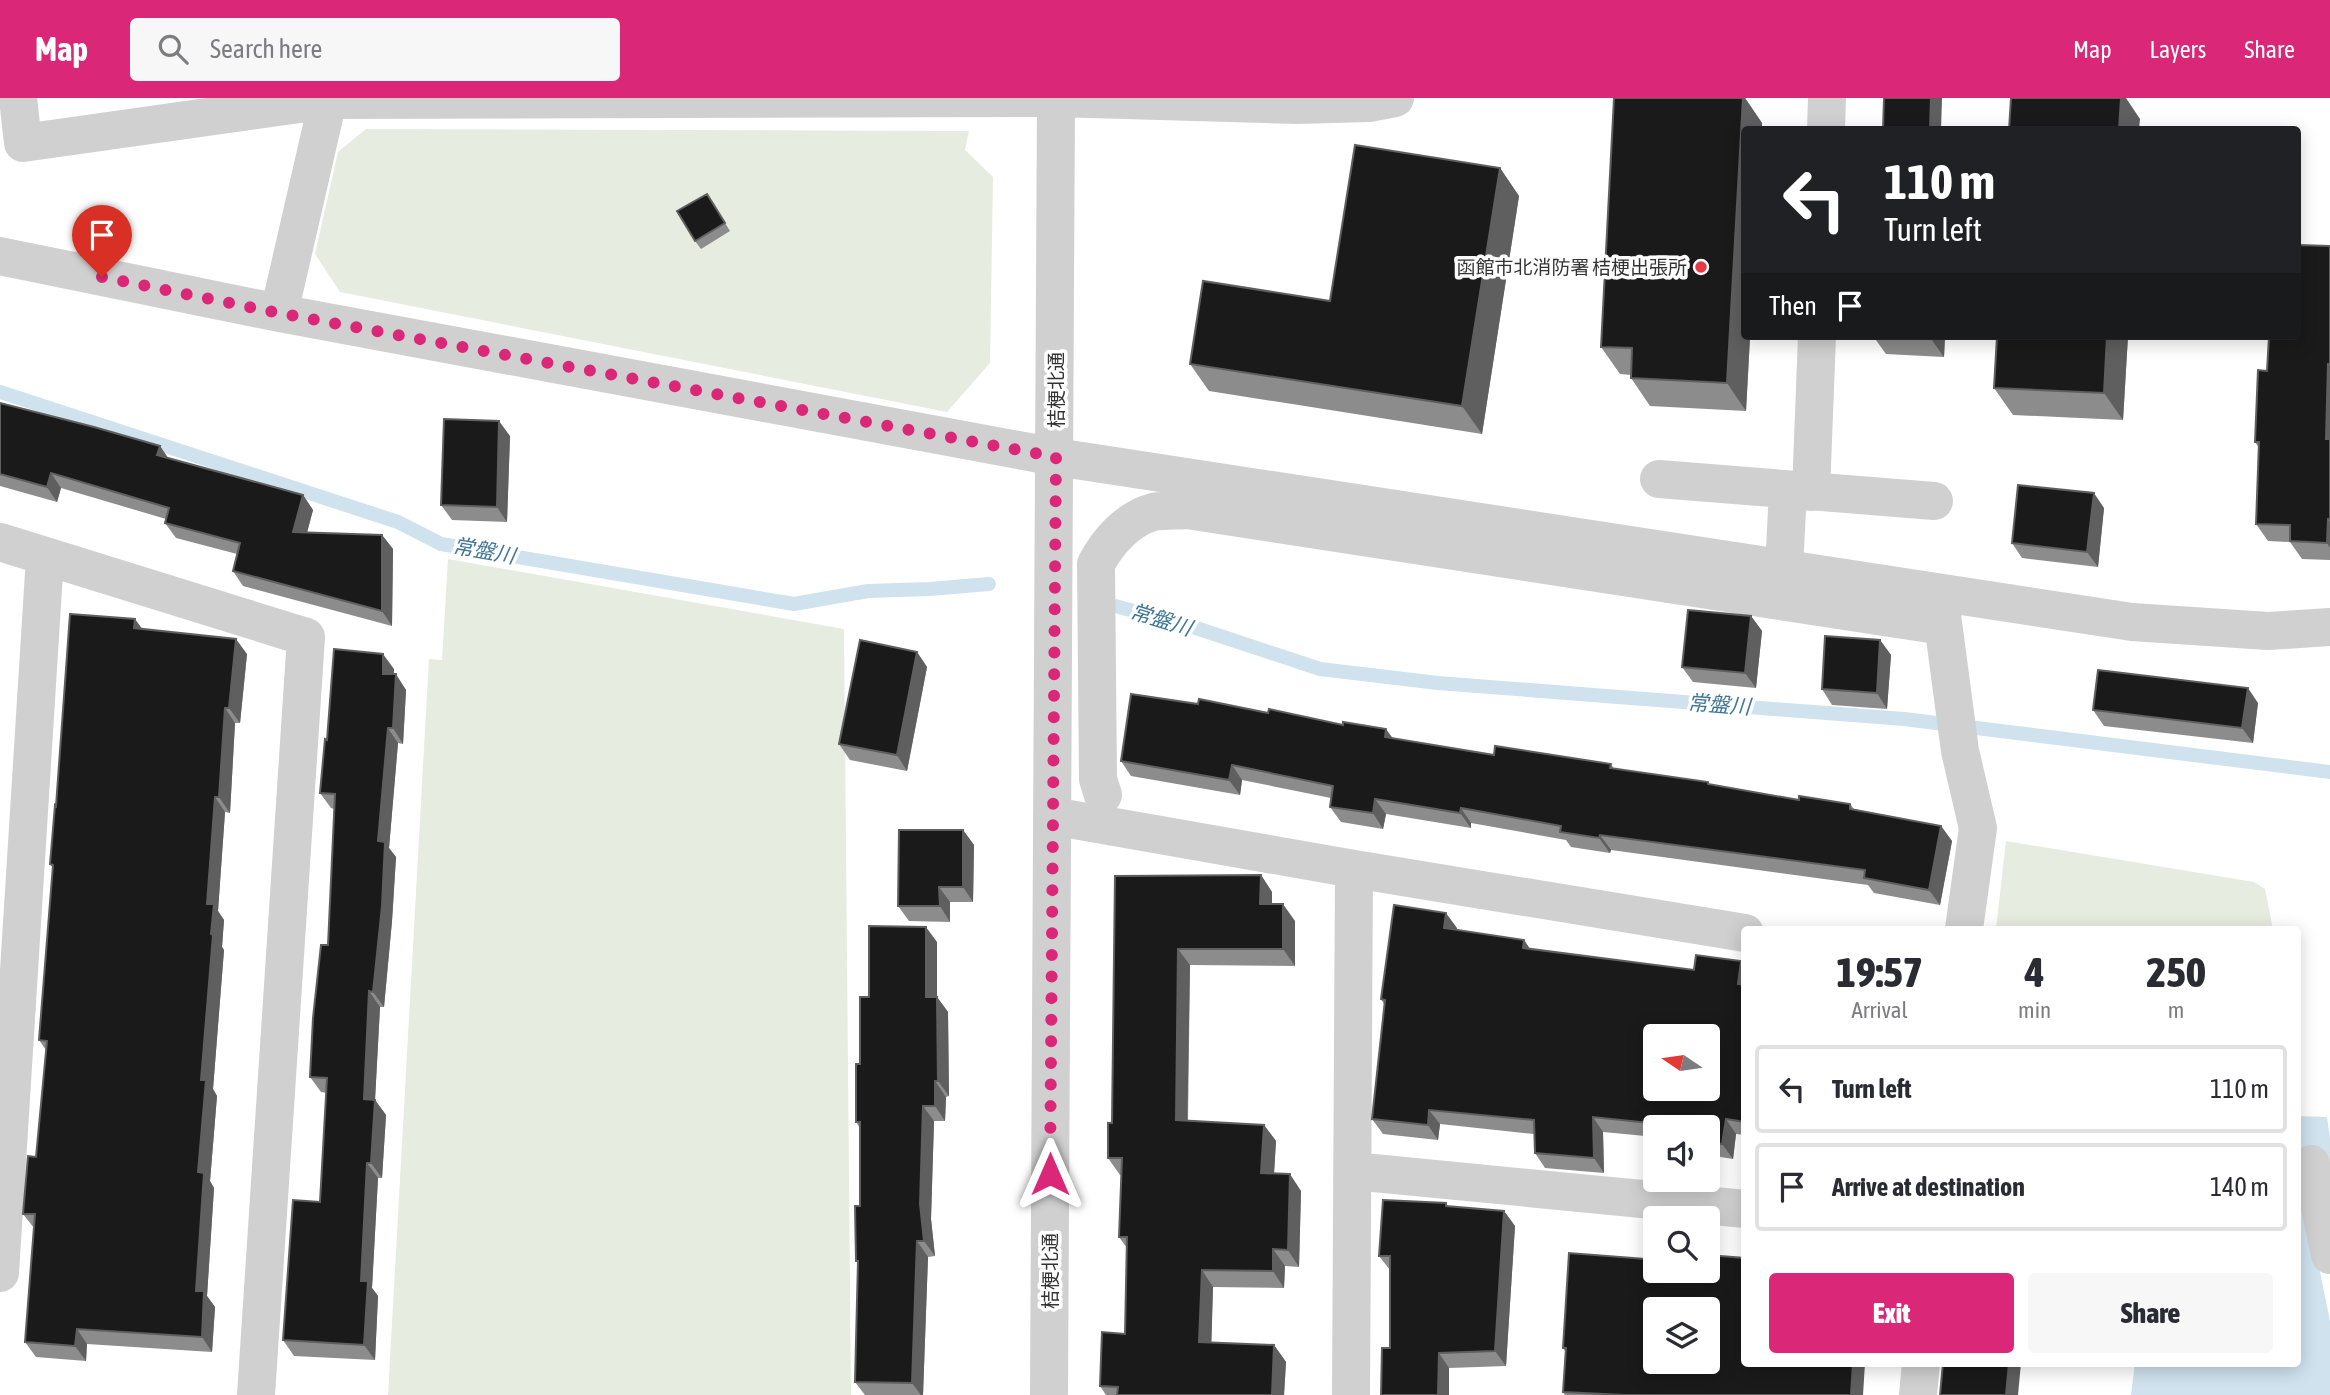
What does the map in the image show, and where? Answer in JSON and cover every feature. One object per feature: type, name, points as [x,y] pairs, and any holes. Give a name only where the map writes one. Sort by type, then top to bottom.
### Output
[{"type":"street","points":[[18,98],[23,143],[328,99],[1056,98],[1297,105],[1369,103],[1395,98]]},
{"type":"street","name":"桔梗北通","points":[[1049,1395],[1056,98]]},
{"type":"street","points":[[1826,126],[1827,98]]},
{"type":"street","points":[[279,313],[328,99]]},
{"type":"street","points":[[0,256],[279,313],[1056,457],[1784,569],[1941,610]]},
{"type":"street","points":[[1784,569],[1799,491],[1817,340]]},
{"type":"street","points":[[1659,479],[1934,501]]},
{"type":"street","points":[[1103,795],[1098,779],[1097,564],[1105,546],[1125,527],[1153,512],[1187,510],[1941,610],[2268,631],[2330,627]]},
{"type":"street","points":[[0,542],[306,637],[256,1395]]},
{"type":"street","points":[[0,1273],[45,557]]},
{"type":"street","points":[[1941,610],[1960,751],[1978,828],[1965,926]]},
{"type":"street","points":[[1052,816],[1741,932]]},
{"type":"street","points":[[1351,1395],[1354,869]]},
{"type":"street","points":[[2311,1164],[2330,1255]]},
{"type":"street","points":[[1353,1171],[1741,1209]]},
{"type":"street","points":[[1919,1395],[1921,1367]]},
{"type":"shaded area","points":[[366,129],[969,131],[965,150],[993,177],[990,363],[947,412],[340,292],[315,254],[338,152]]},
{"type":"shaded area","points":[[448,559],[844,629],[851,1395],[388,1395],[429,659],[442,660]]},
{"type":"shaded area","points":[[2006,841],[2254,882],[2265,889],[2272,926],[1996,926]]},
{"type":"water","points":[[2301,1116],[2327,1117],[2330,1161],[2301,1164]]},
{"type":"water","points":[[2301,1179],[2330,1321],[2330,1395],[2131,1395],[2134,1367],[2301,1367]]},
{"type":"building","name":"函館市北消防署 桔梗出張所","points":[[1614,98],[1743,98],[1727,383],[1631,378],[1632,348],[1601,347]]},
{"type":"building","points":[[1884,98],[1931,98],[1930,126],[1883,126]]},
{"type":"building","points":[[2011,98],[2121,98],[2119,126],[2009,126]]},
{"type":"building","points":[[1355,145],[1500,168],[1462,406],[1190,364],[1203,281],[1330,301]]},
{"type":"building","points":[[707,194],[725,223],[695,241],[677,211]]},
{"type":"building","points":[[2301,245],[2330,246],[2330,364],[2326,439],[2330,439],[2330,519],[2327,543],[2290,541],[2290,525],[2256,524],[2258,370],[2267,371],[2269,340],[2301,340]]},
{"type":"building","points":[[1997,340],[2107,340],[2104,393],[1994,388]]},
{"type":"building","points":[[0,403],[160,446],[157,455],[303,495],[293,532],[382,535],[382,611],[233,571],[240,543],[165,523],[169,508],[51,473],[47,487],[0,474]]},
{"type":"building","points":[[444,419],[499,421],[497,507],[441,505]]},
{"type":"building","points":[[2018,485],[2094,493],[2087,552],[2012,543]]},
{"type":"building","points":[[1688,610],[1751,616],[1745,673],[1682,667]]},
{"type":"building","points":[[70,614],[135,619],[134,628],[236,639],[229,708],[225,708],[219,797],[215,797],[207,904],[214,904],[201,1080],[206,1080],[198,1172],[204,1173],[196,1291],[204,1291],[202,1337],[77,1329],[75,1346],[25,1342],[35,1214],[23,1214],[28,1156],[36,1157],[47,1041],[39,1040]]},
{"type":"building","points":[[1825,636],[1880,640],[1877,693],[1822,689]]},
{"type":"building","points":[[860,640],[917,652],[897,755],[839,744]]},
{"type":"building","points":[[334,649],[383,654],[383,674],[396,674],[393,728],[388,728],[378,841],[385,842],[382,906],[373,992],[369,991],[364,1099],[375,1100],[371,1163],[367,1163],[361,1281],[368,1281],[364,1345],[283,1340],[293,1200],[320,1202],[327,1078],[310,1077],[321,945],[328,945],[335,794],[320,793]]},
{"type":"building","points":[[2098,670],[2248,688],[2242,728],[2093,710]]},
{"type":"building","points":[[1131,694],[1198,704],[1199,699],[1268,713],[1269,709],[1343,725],[1343,722],[1386,729],[1385,737],[1494,755],[1495,746],[1611,764],[1610,768],[1708,782],[1799,800],[1799,796],[1850,804],[1850,809],[1941,826],[1929,890],[1864,878],[1865,870],[1600,835],[1599,838],[1560,832],[1561,826],[1461,808],[1460,813],[1375,799],[1373,813],[1330,807],[1333,786],[1232,765],[1229,780],[1121,761]]},
{"type":"building","points":[[899,830],[963,830],[963,887],[939,887],[940,906],[898,906]]},
{"type":"building","points":[[1261,875],[1260,904],[1283,904],[1283,949],[1178,949],[1176,1120],[1264,1125],[1261,1173],[1290,1174],[1288,1250],[1273,1249],[1273,1271],[1202,1270],[1199,1342],[1274,1345],[1272,1395],[1117,1395],[1118,1387],[1100,1386],[1102,1332],[1125,1334],[1127,1237],[1119,1237],[1122,1158],[1108,1158],[1108,1123],[1112,1123],[1115,876]]},
{"type":"building","points":[[1394,905],[1446,913],[1444,928],[1524,940],[1523,948],[1694,970],[1696,955],[1741,961],[1738,984],[1741,984],[1741,1121],[1726,1119],[1722,1144],[1720,1115],[1643,1115],[1643,1122],[1593,1117],[1594,1158],[1535,1153],[1534,1120],[1429,1110],[1428,1125],[1372,1119],[1385,1000],[1381,999]]},
{"type":"building","points":[[869,926],[926,927],[926,997],[937,997],[938,1081],[935,1081],[935,1106],[923,1106],[920,1204],[924,1241],[917,1241],[912,1383],[855,1382],[858,1261],[855,1206],[860,1206],[860,1122],[856,1122],[856,1064],[860,1064],[860,997],[869,997]]},
{"type":"building","points":[[1383,1200],[1446,1203],[1446,1206],[1504,1211],[1495,1351],[1439,1353],[1438,1395],[1381,1395],[1382,1348],[1390,1348],[1390,1256],[1379,1256]]},
{"type":"building","points":[[1569,1253],[1643,1259],[1643,1283],[1720,1283],[1720,1256],[1741,1258],[1741,1367],[1853,1367],[1851,1395],[1625,1395],[1563,1392],[1566,1348],[1563,1348]]},
{"type":"building","points":[[1943,1367],[2009,1367],[2006,1395],[1940,1395]]},
{"type":"waterway","name":"常盤川","points":[[0,392],[398,522],[441,544],[794,604],[868,591],[989,584]]},
{"type":"waterway","name":"常盤川","points":[[1115,606],[1187,625],[1320,669],[1438,683],[1904,719],[2330,772]]},
{"type":"place","name":"函館市北消防署 桔梗出張所","points":[[1701,267]]},
{"type":"route","points":[[102,277],[279,313],[1056,457],[1050,1174]]}]
